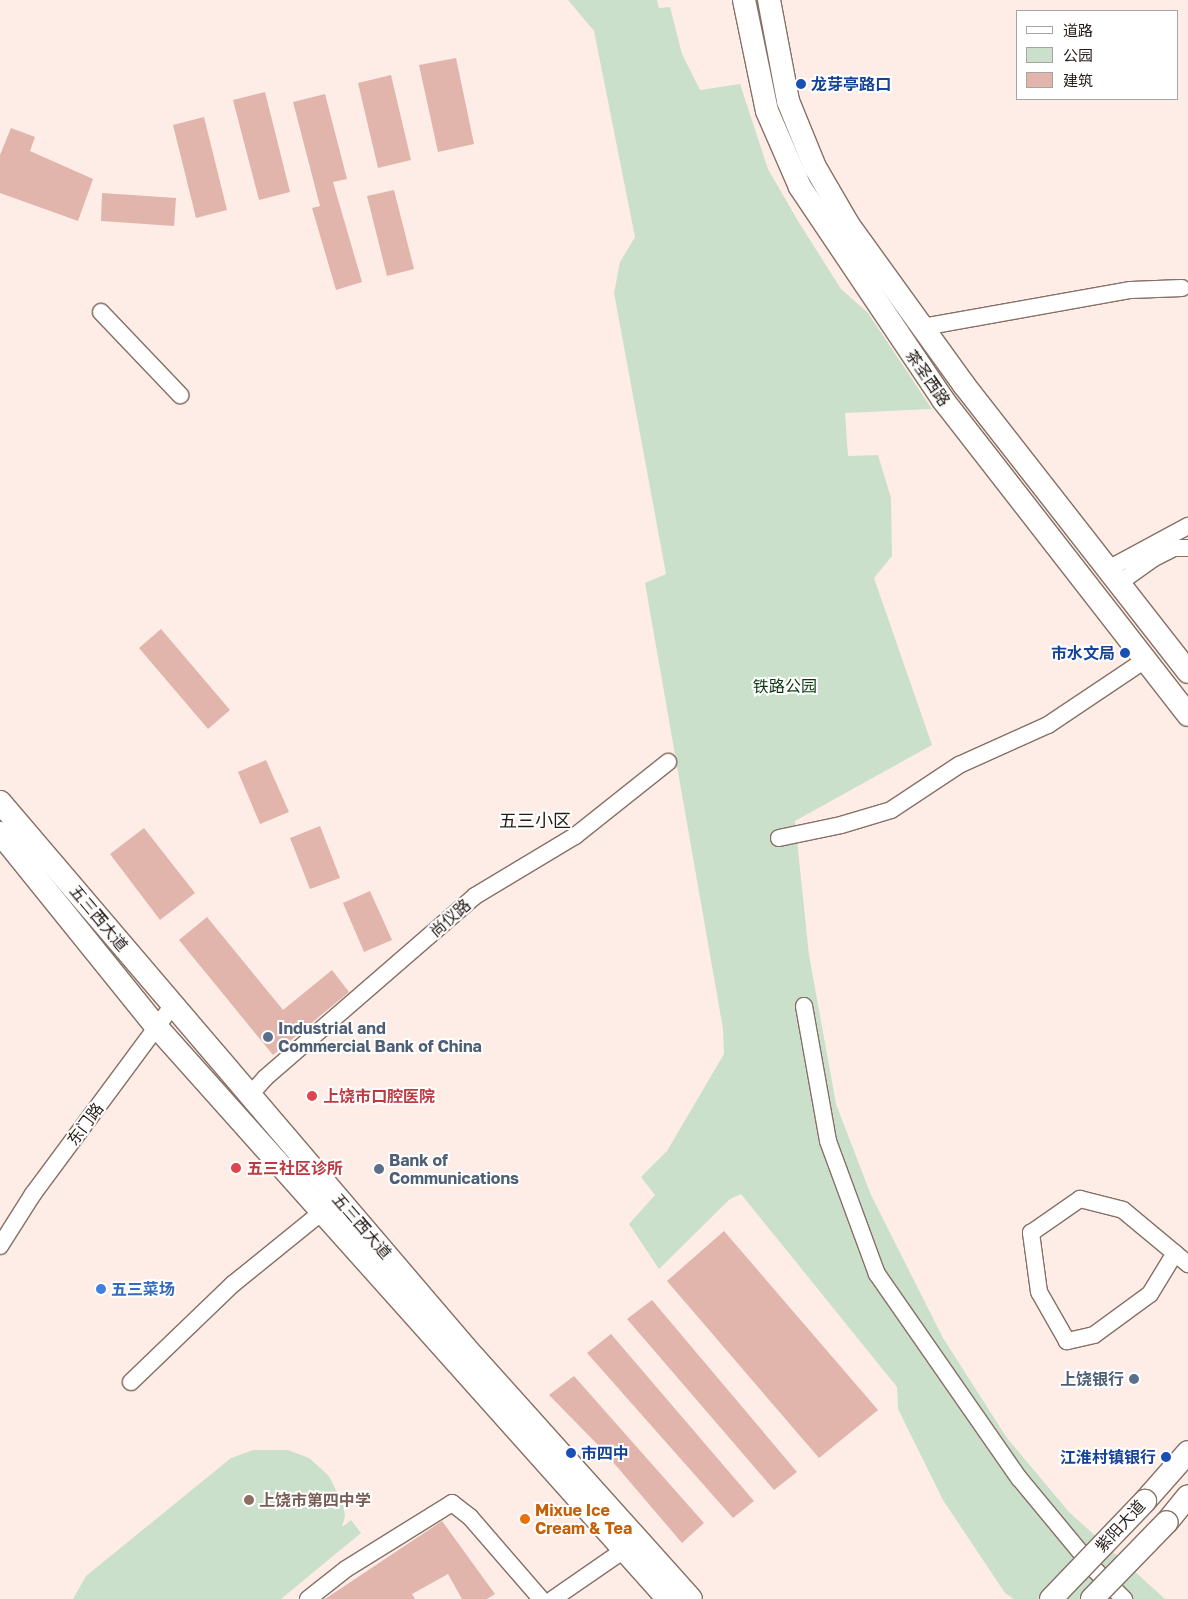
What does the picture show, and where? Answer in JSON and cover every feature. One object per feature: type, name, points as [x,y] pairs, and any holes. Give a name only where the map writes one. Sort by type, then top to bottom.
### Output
[{"type":"main road","name":"茶圣西路","points":[[744,0],[767,111],[800,187],[943,400],[1188,716]]},
{"type":"main road","name":"茶圣西路","points":[[769,0],[788,101],[814,167],[848,224],[923,327],[1188,672]]},
{"type":"main road","name":"五三西大道","points":[[0,802],[465,1347],[691,1599]]},
{"type":"main road","name":"五三西大道","points":[[0,833],[155,1025],[668,1599]]},
{"type":"main road","name":"紫阳大道","points":[[1052,1599],[1145,1501],[1188,1452]]},
{"type":"main road","name":"紫阳大道","points":[[1092,1599],[1167,1522],[1188,1496]]},
{"type":"street","points":[[923,327],[1131,290],[1182,288]]},
{"type":"street","points":[[101,312],[180,394]]},
{"type":"street","points":[[1113,576],[1188,526]]},
{"type":"street","points":[[1113,576],[1174,548],[1188,548]]},
{"type":"street","points":[[779,838],[841,825],[891,810],[959,765],[1048,725],[1145,660]]},
{"type":"street","name":"尚仪路","points":[[249,1096],[265,1078],[475,896],[575,836],[668,762]]},
{"type":"street","name":"东门路","points":[[0,1246],[33,1194],[146,1042],[155,1025],[173,1005]]},
{"type":"street","points":[[804,1006],[828,1141],[877,1274],[1019,1478],[1096,1571],[1124,1599]]},
{"type":"street","points":[[1175,1254],[1150,1294],[1094,1334],[1067,1341],[1039,1292],[1031,1233],[1080,1199],[1124,1210],[1188,1264]]},
{"type":"street","points":[[131,1382],[233,1284],[322,1212]]},
{"type":"street","points":[[308,1599],[346,1570],[452,1503],[470,1517],[541,1599]]},
{"type":"street","points":[[553,1599],[624,1550]]},
{"type":"green space","name":"铁路公园","points":[[568,0],[657,0],[659,8],[670,7],[682,54],[700,90],[740,84],[768,169],[798,221],[841,289],[868,313],[932,409],[845,413],[848,456],[878,455],[891,498],[892,556],[874,578],[932,745],[795,821],[809,955],[836,1104],[871,1195],[943,1338],[1007,1438],[1069,1512],[1165,1599],[1014,1599],[1005,1593],[943,1500],[898,1409],[897,1387],[741,1194],[730,1199],[659,1269],[629,1224],[655,1195],[641,1177],[667,1151],[724,1054],[723,1029],[645,583],[666,574],[614,293],[620,262],[635,237],[594,31]]},
{"type":"green space","points":[[253,1450],[288,1450],[309,1458],[329,1476],[343,1504],[345,1516],[342,1527],[351,1520],[361,1533],[281,1599],[73,1599],[86,1576],[231,1458]]},
{"type":"building","points":[[456,58],[474,144],[438,152],[419,65]]},
{"type":"building","points":[[391,75],[411,160],[378,168],[358,83]]},
{"type":"building","points":[[265,92],[290,192],[259,200],[233,100]]},
{"type":"building","points":[[325,94],[347,179],[333,182],[362,282],[336,290],[312,208],[320,206],[293,102]]},
{"type":"building","points":[[204,117],[227,210],[196,218],[173,125]]},
{"type":"building","points":[[11,128],[35,137],[30,151],[93,179],[78,221],[0,193],[0,155]]},
{"type":"building","points":[[394,190],[414,269],[387,276],[367,196]]},
{"type":"building","points":[[102,193],[176,198],[174,226],[101,221]]},
{"type":"building","points":[[161,629],[230,710],[208,729],[139,648]]},
{"type":"building","points":[[266,760],[289,812],[260,824],[238,772]]},
{"type":"building","points":[[320,826],[340,878],[310,889],[290,838]]},
{"type":"building","points":[[144,828],[195,893],[160,920],[110,854]]},
{"type":"building","points":[[370,891],[392,940],[364,952],[343,903]]},
{"type":"building","points":[[207,917],[283,1010],[332,970],[349,992],[273,1055],[179,940]]},
{"type":"building","points":[[724,1231],[878,1410],[819,1458],[667,1281]]},
{"type":"building","points":[[652,1300],[797,1472],[774,1490],[627,1319]]},
{"type":"building","points":[[611,1334],[754,1501],[733,1518],[587,1353]]},
{"type":"building","points":[[574,1376],[704,1523],[682,1543],[601,1448],[549,1395]]},
{"type":"building","points":[[442,1521],[495,1594],[487,1599],[462,1599],[448,1574],[412,1594],[415,1599],[325,1599]]},
{"type":"place","name":"龙芽亭路口","points":[[801,84]]},
{"type":"place","name":"市水文局","points":[[1125,653]]},
{"type":"place","name":"Industrial and Commercial Bank of China","points":[[268,1037]]},
{"type":"place","name":"上饶市口腔医院","points":[[312,1096]]},
{"type":"place","name":"五三社区诊所","points":[[236,1168]]},
{"type":"place","name":"Bank of Communications","points":[[379,1169]]},
{"type":"place","name":"五三菜场","points":[[101,1289]]},
{"type":"place","name":"上饶银行","points":[[1134,1379]]},
{"type":"place","name":"市四中","points":[[571,1453]]},
{"type":"place","name":"江淮村镇银行","points":[[1166,1457]]},
{"type":"place","name":"上饶市第四中学","points":[[249,1500]]},
{"type":"place","name":"Mixue Ice Cream & Tea","points":[[525,1519]]},
{"type":"district","name":"五三小区","points":[[535,820]]}]
